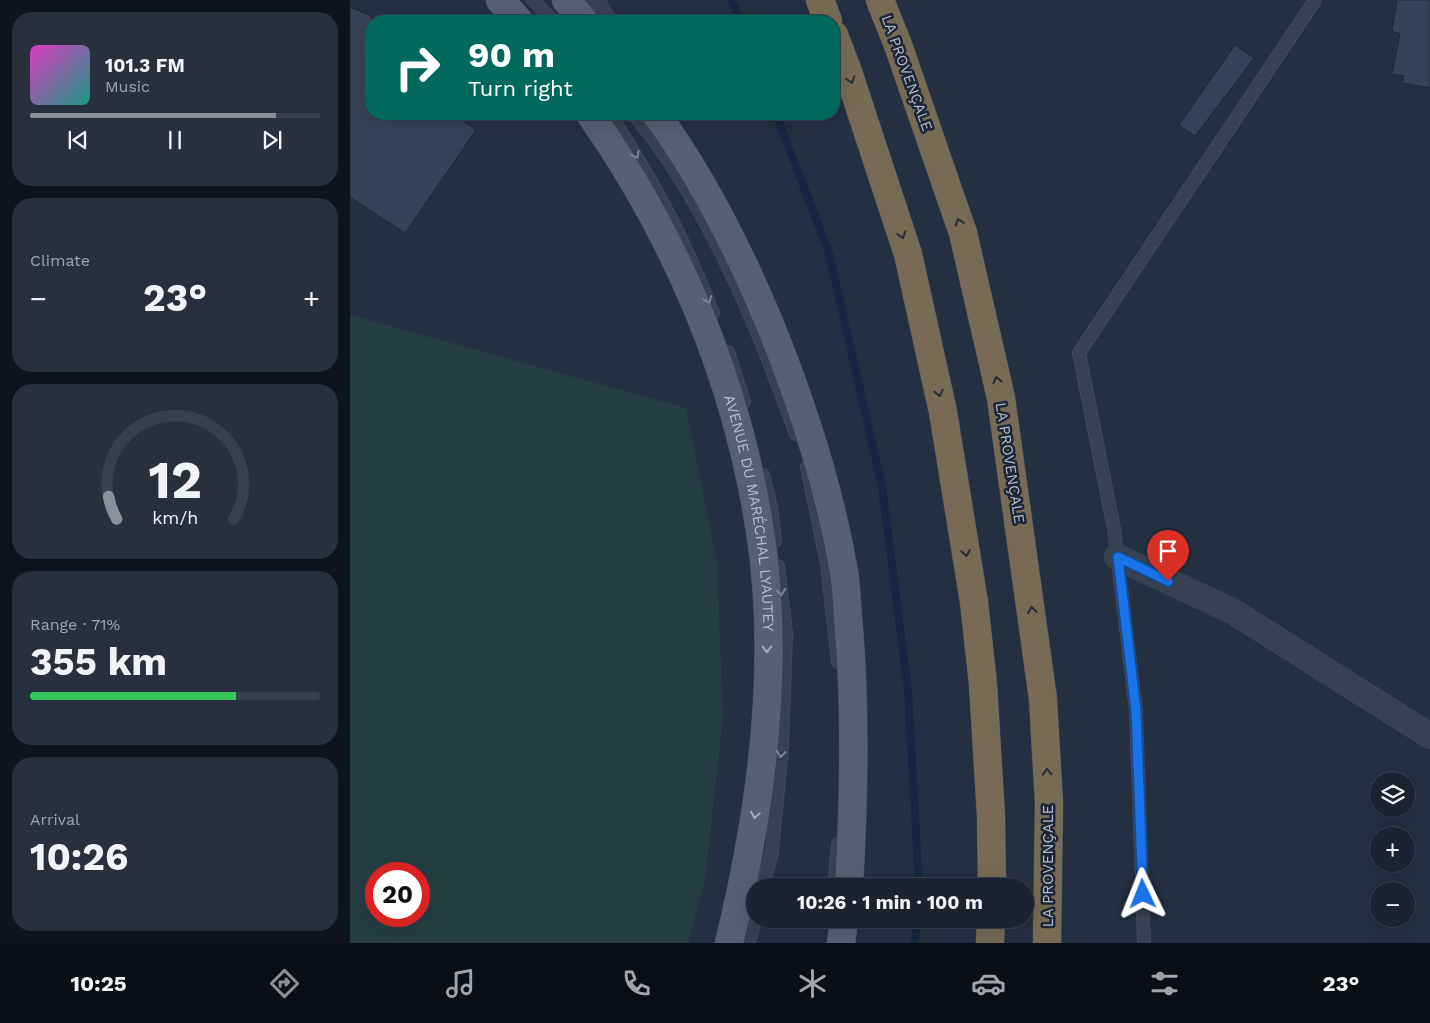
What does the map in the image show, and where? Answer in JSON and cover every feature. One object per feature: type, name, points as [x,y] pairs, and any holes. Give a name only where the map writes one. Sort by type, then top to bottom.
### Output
[{"type":"highway","points":[[820,0],[826,15]]},
{"type":"highway","name":"LA PROVENÇALE","points":[[880,0],[898,45],[963,233],[1001,398],[1043,699],[1049,803],[1047,943]]},
{"type":"highway","points":[[840,51],[908,254],[943,412],[974,602],[979,648],[990,797],[992,878]]},
{"type":"highway","points":[[990,943],[991,928]]},
{"type":"main road","points":[[500,0],[514,15]]},
{"type":"main road","points":[[566,0],[579,15]]},
{"type":"main road","name":"AVENUE DU MARÉCHAL LYAUTEY","points":[[594,120],[623,162],[666,237],[701,315],[732,411],[750,477],[761,532],[766,592],[768,655],[765,714],[758,791],[745,875],[729,943]]},
{"type":"main road","points":[[661,120],[706,190],[735,244],[796,389],[819,460],[844,573],[854,692],[854,805],[849,878]]},
{"type":"main road","points":[[841,943],[843,928]]},
{"type":"street","points":[[591,0],[600,15]]},
{"type":"street","points":[[1118,557],[1234,612],[1430,736]]},
{"type":"lane","points":[[529,0],[540,15]]},
{"type":"lane","points":[[533,0],[547,15]]},
{"type":"lane","points":[[1144,943],[1136,711],[1114,529],[1079,353],[1315,0]]},
{"type":"lane","points":[[613,120],[631,146],[693,260],[717,323]]},
{"type":"lane","points":[[638,120],[670,162],[720,250],[765,349],[805,459],[827,564],[842,693],[840,828],[835,878]]},
{"type":"lane","points":[[724,341],[737,376],[771,507],[786,633],[782,747],[772,852],[765,878]]},
{"type":"lane","points":[[749,943],[753,928]]},
{"type":"green space","points":[[350,315],[686,408],[717,562],[723,718],[705,881],[688,943],[350,943]]},
{"type":"building","points":[[1397,0],[1430,0],[1430,88],[1403,83],[1404,76],[1392,74],[1400,34],[1392,31]]},
{"type":"building","points":[[350,7],[369,15],[365,15],[365,120],[462,120],[476,130],[405,233],[350,197]]},
{"type":"building","points":[[1235,45],[1254,58],[1195,136],[1179,125]]},
{"type":"waterway","points":[[732,0],[738,15]]},
{"type":"waterway","points":[[778,120],[829,253],[882,487],[908,690],[919,878]]},
{"type":"waterway","points":[[915,943],[916,928]]},
{"type":"route","points":[[1143,894],[1136,711],[1118,557],[1168,581]]}]
